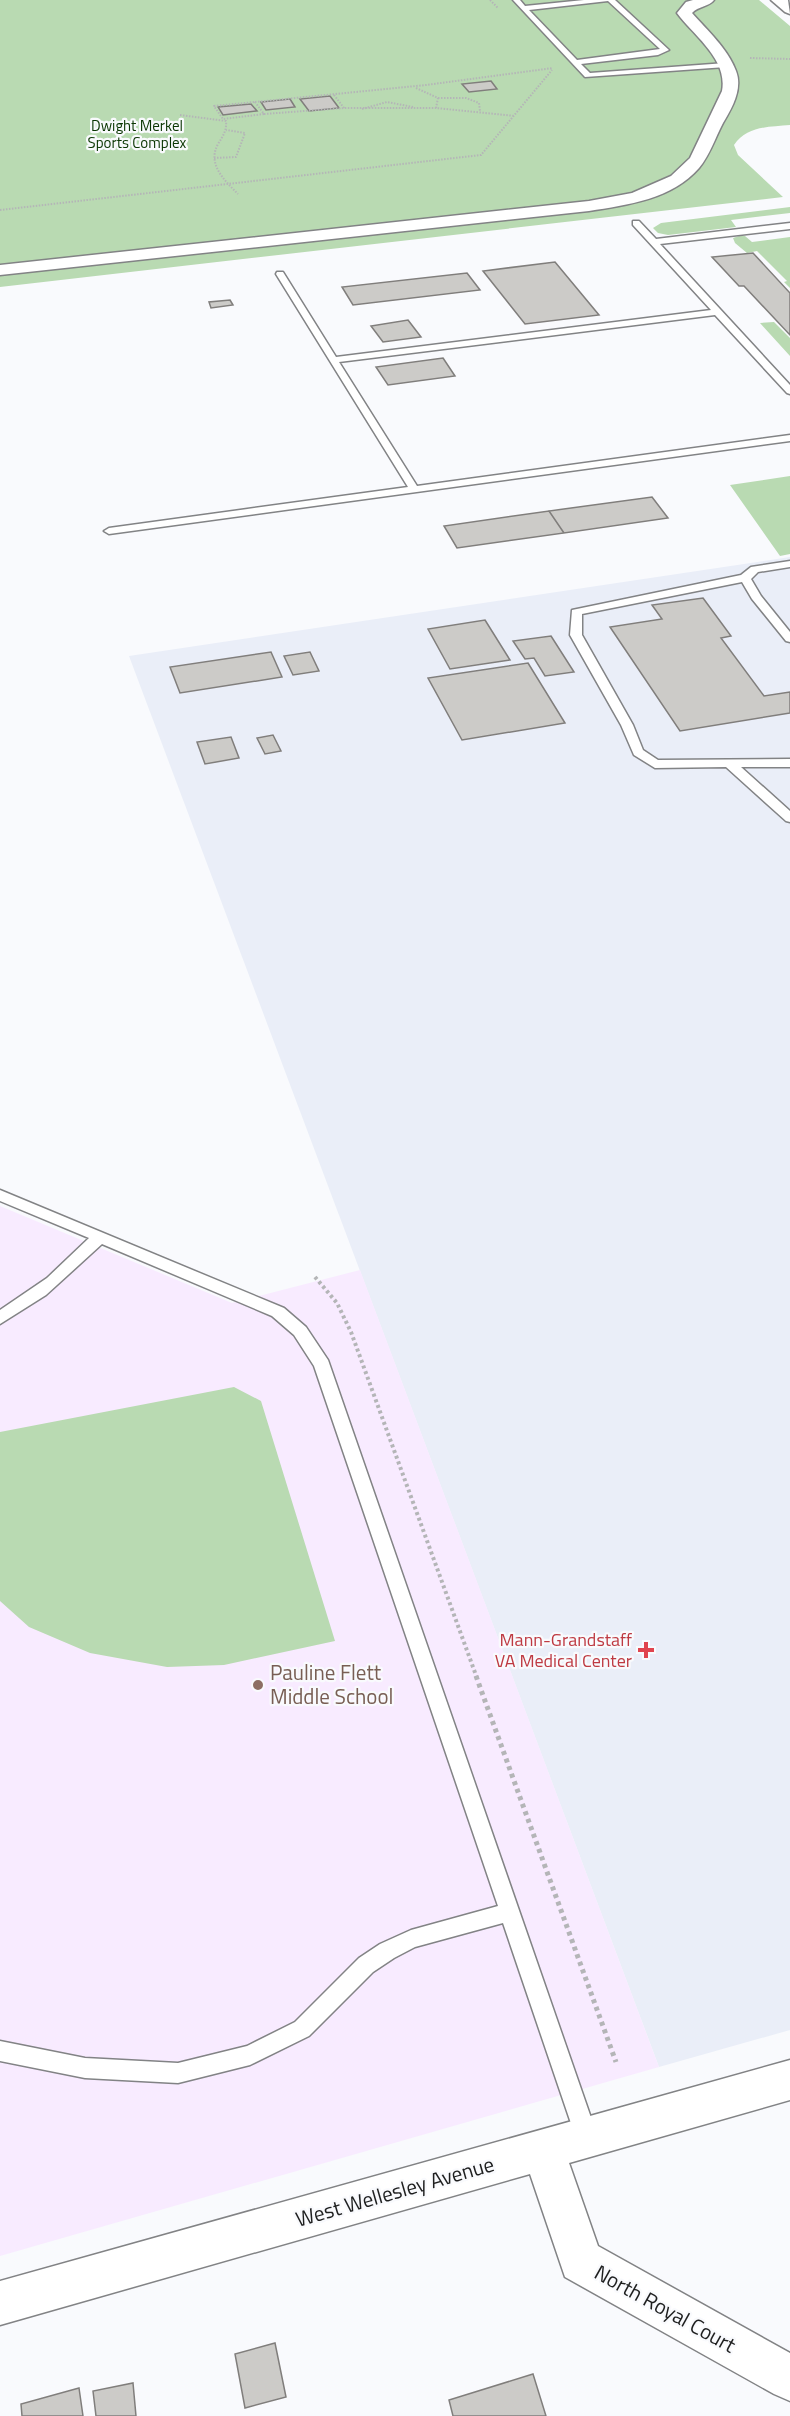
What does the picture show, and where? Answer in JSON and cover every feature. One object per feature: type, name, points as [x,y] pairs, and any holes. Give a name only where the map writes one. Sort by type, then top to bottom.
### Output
[{"type":"main road","points":[[779,0],[790,9]]},
{"type":"street","points":[[0,270],[603,204],[646,194],[680,177],[693,165],[730,90],[731,79],[724,62],[684,12],[691,5],[707,0]]},
{"type":"street","name":"West Wellesley Avenue","points":[[0,2303],[790,2080]]},
{"type":"street","name":"North Royal Court","points":[[543,2150],[580,2261],[790,2378]]},
{"type":"lane","points":[[516,0],[588,75],[724,62]]},
{"type":"lane","points":[[523,8],[606,0]]},
{"type":"lane","points":[[576,63],[658,53],[665,50],[610,0]]},
{"type":"lane","points":[[636,223],[790,392]]},
{"type":"lane","points":[[654,242],[790,226]]},
{"type":"lane","points":[[280,274],[414,489]]},
{"type":"lane","points":[[332,360],[717,312]]},
{"type":"lane","points":[[109,531],[790,438]]},
{"type":"lane","points":[[790,564],[755,569],[745,578],[576,612],[576,635],[627,725],[638,752],[655,764],[790,763]]},
{"type":"lane","points":[[745,578],[756,597],[790,639]]},
{"type":"lane","points":[[729,763],[790,818]]},
{"type":"lane","points":[[0,1195],[278,1312],[300,1331],[322,1364],[587,2138]]},
{"type":"lane","points":[[0,1318],[41,1293],[76,1263],[99,1237]]},
{"type":"lane","points":[[0,2051],[86,2068],[178,2073],[250,2055],[302,2029],[366,1965],[387,1951],[411,1940],[509,1912]]},
{"type":"path","points":[[490,0],[505,15]]},
{"type":"path","points":[[724,62],[790,59]]},
{"type":"path","points":[[0,210],[481,155],[552,72],[549,62]]},
{"type":"path","points":[[238,194],[218,172],[214,158],[214,150],[227,124],[214,106],[415,87],[552,69],[576,63]]},
{"type":"path","points":[[415,87],[438,98],[471,100],[479,103],[480,111]]},
{"type":"path","points":[[333,94],[344,108]]},
{"type":"path","points":[[436,108],[438,98]]},
{"type":"path","points":[[255,102],[264,114]]},
{"type":"path","points":[[362,109],[387,102],[415,108]]},
{"type":"path","points":[[180,115],[223,119],[344,108],[436,108],[515,116]]},
{"type":"path","points":[[214,158],[236,157],[245,133],[226,130]]},
{"type":"path","points":[[315,1277],[337,1303],[351,1332],[616,2062]]},
{"type":"shaded area","name":"Mann-Grandstaff VA Medical Center","points":[[790,557],[790,2030],[659,2067],[129,656]]},
{"type":"shaded area","name":"Pauline Flett Middle School","points":[[0,1206],[232,1303],[360,1270],[659,2067],[0,2256]]},
{"type":"green space","name":"Dwight Merkel Sports Complex","points":[[0,0],[759,0],[790,26],[790,125],[752,131],[745,134],[734,145],[738,155],[783,197],[0,287]]},
{"type":"green space","points":[[790,207],[790,213],[731,220],[736,227],[668,235],[658,233],[653,228],[661,223]]},
{"type":"green space","points":[[745,236],[752,242],[790,237],[790,288],[784,282],[787,281],[757,251],[747,253],[735,243],[733,238]]},
{"type":"green space","points":[[774,322],[790,338],[790,356],[760,323]]},
{"type":"green space","points":[[790,476],[790,554],[780,556],[730,485]]},
{"type":"green space","points":[[234,1387],[261,1401],[335,1641],[224,1665],[167,1667],[90,1653],[29,1627],[0,1601],[0,1432]]},
{"type":"building","points":[[491,81],[497,89],[469,92],[462,84]]},
{"type":"building","points":[[330,96],[339,108],[309,111],[300,99]]},
{"type":"building","points":[[290,99],[295,107],[266,110],[261,102]]},
{"type":"building","points":[[251,104],[257,111],[223,115],[218,107]]},
{"type":"building","points":[[753,253],[790,293],[790,335],[744,286],[739,286],[712,257]]},
{"type":"building","points":[[555,262],[599,315],[525,324],[483,271]]},
{"type":"building","points":[[467,273],[480,290],[353,305],[342,287]]},
{"type":"building","points":[[230,300],[233,305],[211,308],[209,302]]},
{"type":"building","points":[[408,320],[421,337],[383,342],[371,326]]},
{"type":"building","points":[[443,358],[455,376],[388,385],[376,367]]},
{"type":"building","points":[[652,497],[668,518],[564,533],[549,511]]},
{"type":"building","points":[[549,511],[564,533],[457,548],[444,526]]},
{"type":"building","points":[[703,598],[731,636],[721,638],[764,696],[790,692],[790,713],[680,731],[610,627],[662,619],[652,605]]},
{"type":"building","points":[[485,620],[510,660],[450,669],[428,629]]},
{"type":"building","points":[[551,636],[574,672],[545,676],[534,658],[525,659],[513,641]]},
{"type":"building","points":[[271,652],[282,677],[180,693],[170,667]]},
{"type":"building","points":[[310,652],[319,671],[293,675],[284,656]]},
{"type":"building","points":[[528,663],[565,723],[462,740],[428,678]]},
{"type":"building","points":[[273,735],[281,751],[265,754],[257,738]]},
{"type":"building","points":[[231,737],[239,758],[205,764],[197,742]]},
{"type":"building","points":[[275,2343],[286,2397],[245,2408],[235,2354]]},
{"type":"building","points":[[533,2374],[546,2416],[453,2416],[449,2400]]},
{"type":"building","points":[[133,2383],[136,2416],[96,2416],[93,2391]]},
{"type":"building","points":[[79,2388],[83,2416],[22,2416],[21,2404]]},
{"type":"place","name":"Mann-Grandstaff VA Medical Center","points":[[646,1650]]},
{"type":"place","name":"Pauline Flett Middle School","points":[[258,1685]]}]
